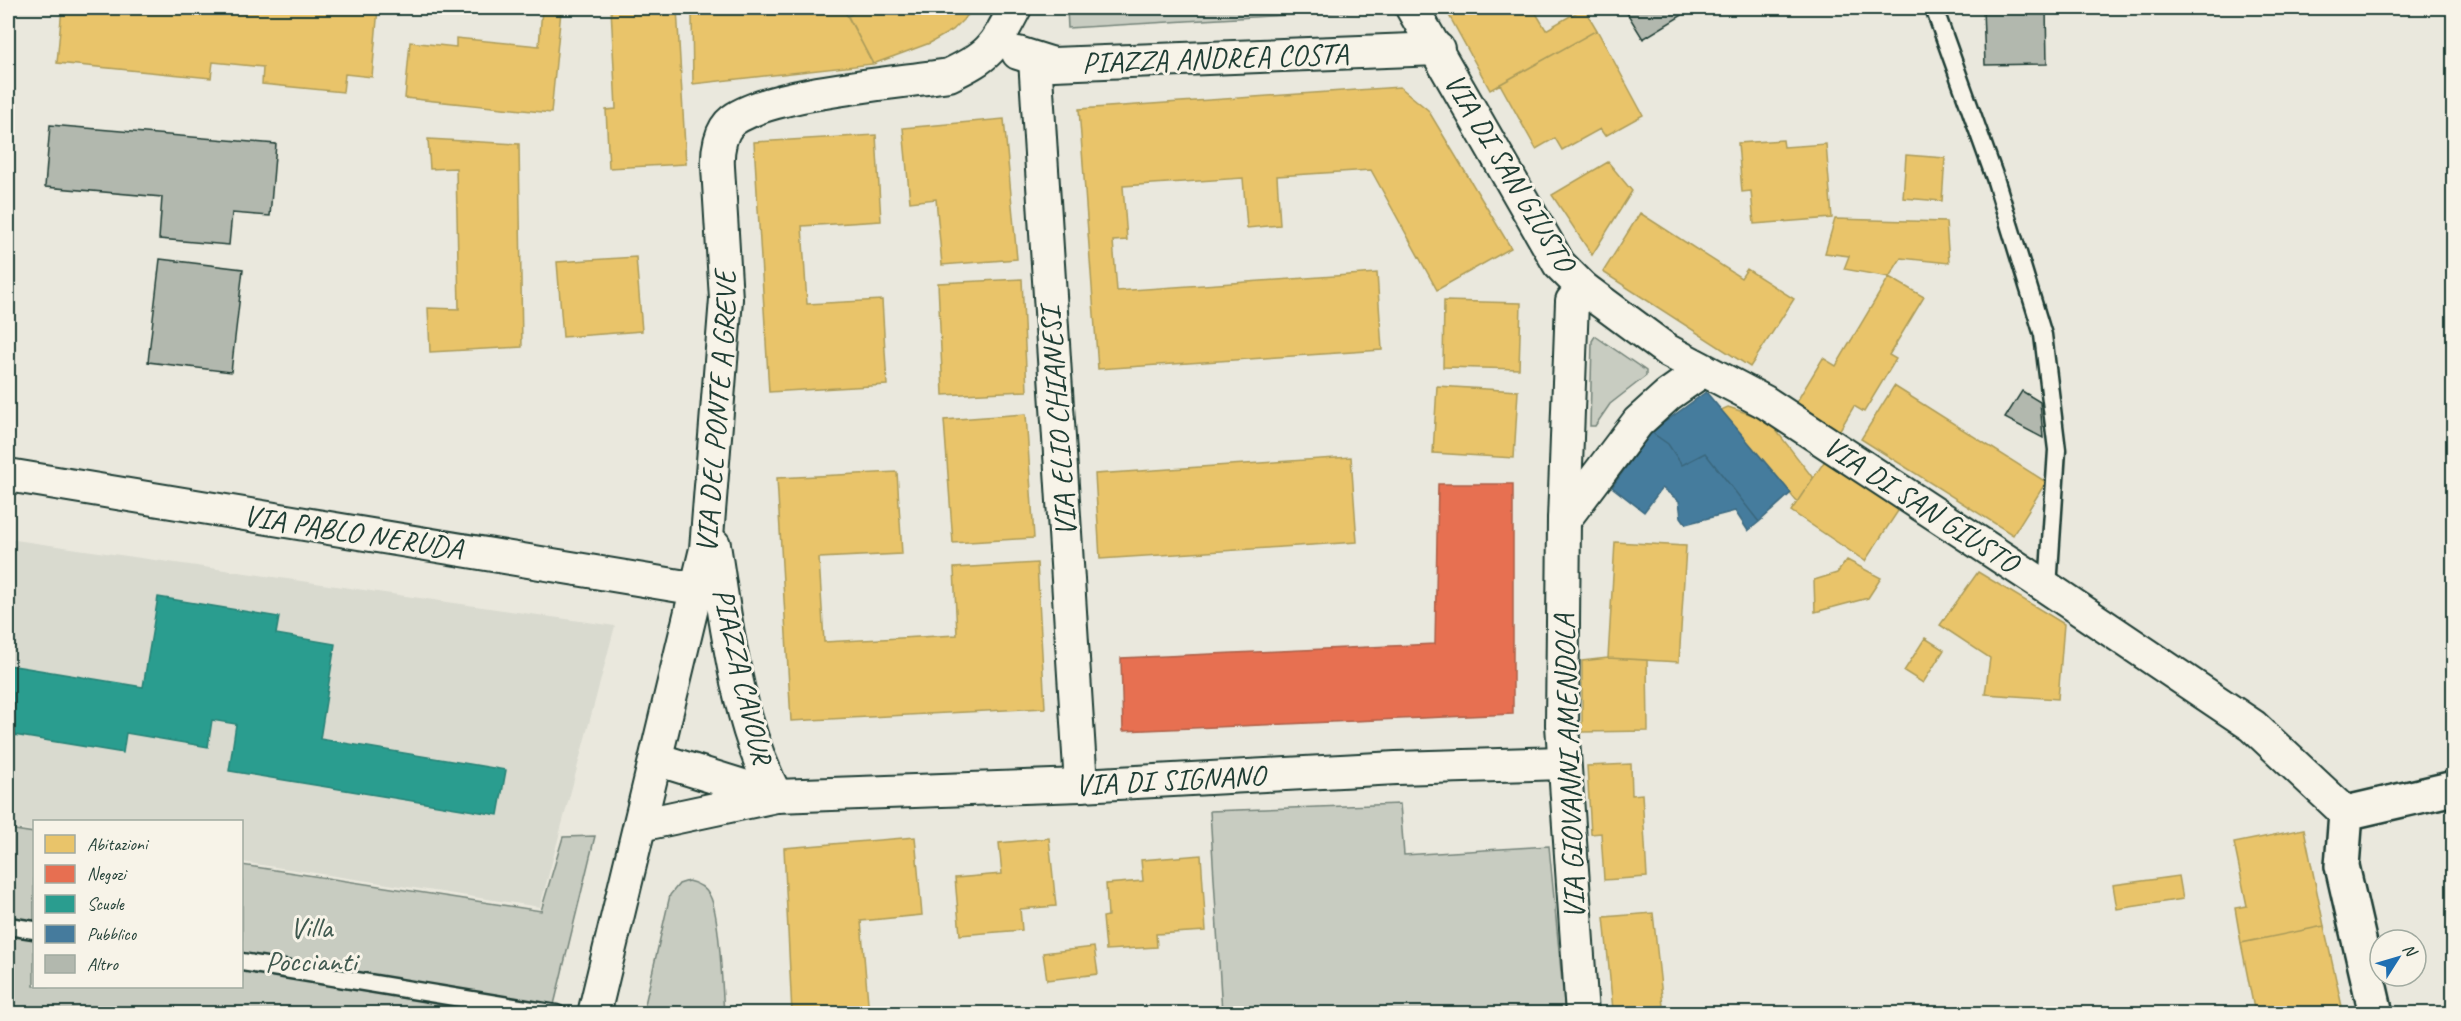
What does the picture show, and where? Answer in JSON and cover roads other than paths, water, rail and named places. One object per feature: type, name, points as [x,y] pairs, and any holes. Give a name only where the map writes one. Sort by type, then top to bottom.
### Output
[{"type":"main road","points":[[2376,1014],[2342,866],[2346,813],[2454,788]]},
{"type":"street","name":"VIA DEL PONTE A GREVE","points":[[594,1014],[698,588],[710,519],[726,299],[717,151],[722,136],[731,122],[759,108],[837,91],[949,75],[974,63],[995,46],[1015,8]]},
{"type":"street","name":"VIA DI SAN GIUSTO","points":[[1412,8],[1438,49],[1559,264],[1583,288],[1668,351],[1702,371],[1765,402],[2253,726],[2346,813]]},
{"type":"street","name":"PIAZZA ANDREA COSTA","points":[[995,46],[1053,64],[1438,49]]},
{"type":"street","name":"VIA ELIO CHIANESI","points":[[1035,59],[1081,785]]},
{"type":"street","name":"VIA GIOVANNI AMENDOLA","points":[[1582,1014],[1563,763],[1564,520],[1572,301],[1583,288]]},
{"type":"street","points":[[1564,520],[1638,422],[1668,395],[1702,371]]},
{"type":"street","name":"VIA PABLO NERUDA","points":[[8,476],[698,588]]},
{"type":"street","name":"PIAZZA CAVOUR","points":[[710,519],[724,608],[750,737],[761,768],[776,796]]},
{"type":"street","name":"PIAZZA CAVOUR","points":[[656,759],[776,796]]},
{"type":"street","name":"VIA DI SIGNANO","points":[[776,796],[1081,785],[1396,768],[1563,763]]},
{"type":"street","name":"PIAZZA CAVOUR","points":[[640,825],[776,796]]},
{"type":"lane","points":[[1934,8],[1995,178],[2043,335],[2057,450],[2048,588]]},
{"type":"lane","points":[[8,926],[33,930]]},
{"type":"lane","points":[[243,962],[556,1014]]},
{"type":"park label","name":"Villa Poccianti","points":[[311,944]]}]
